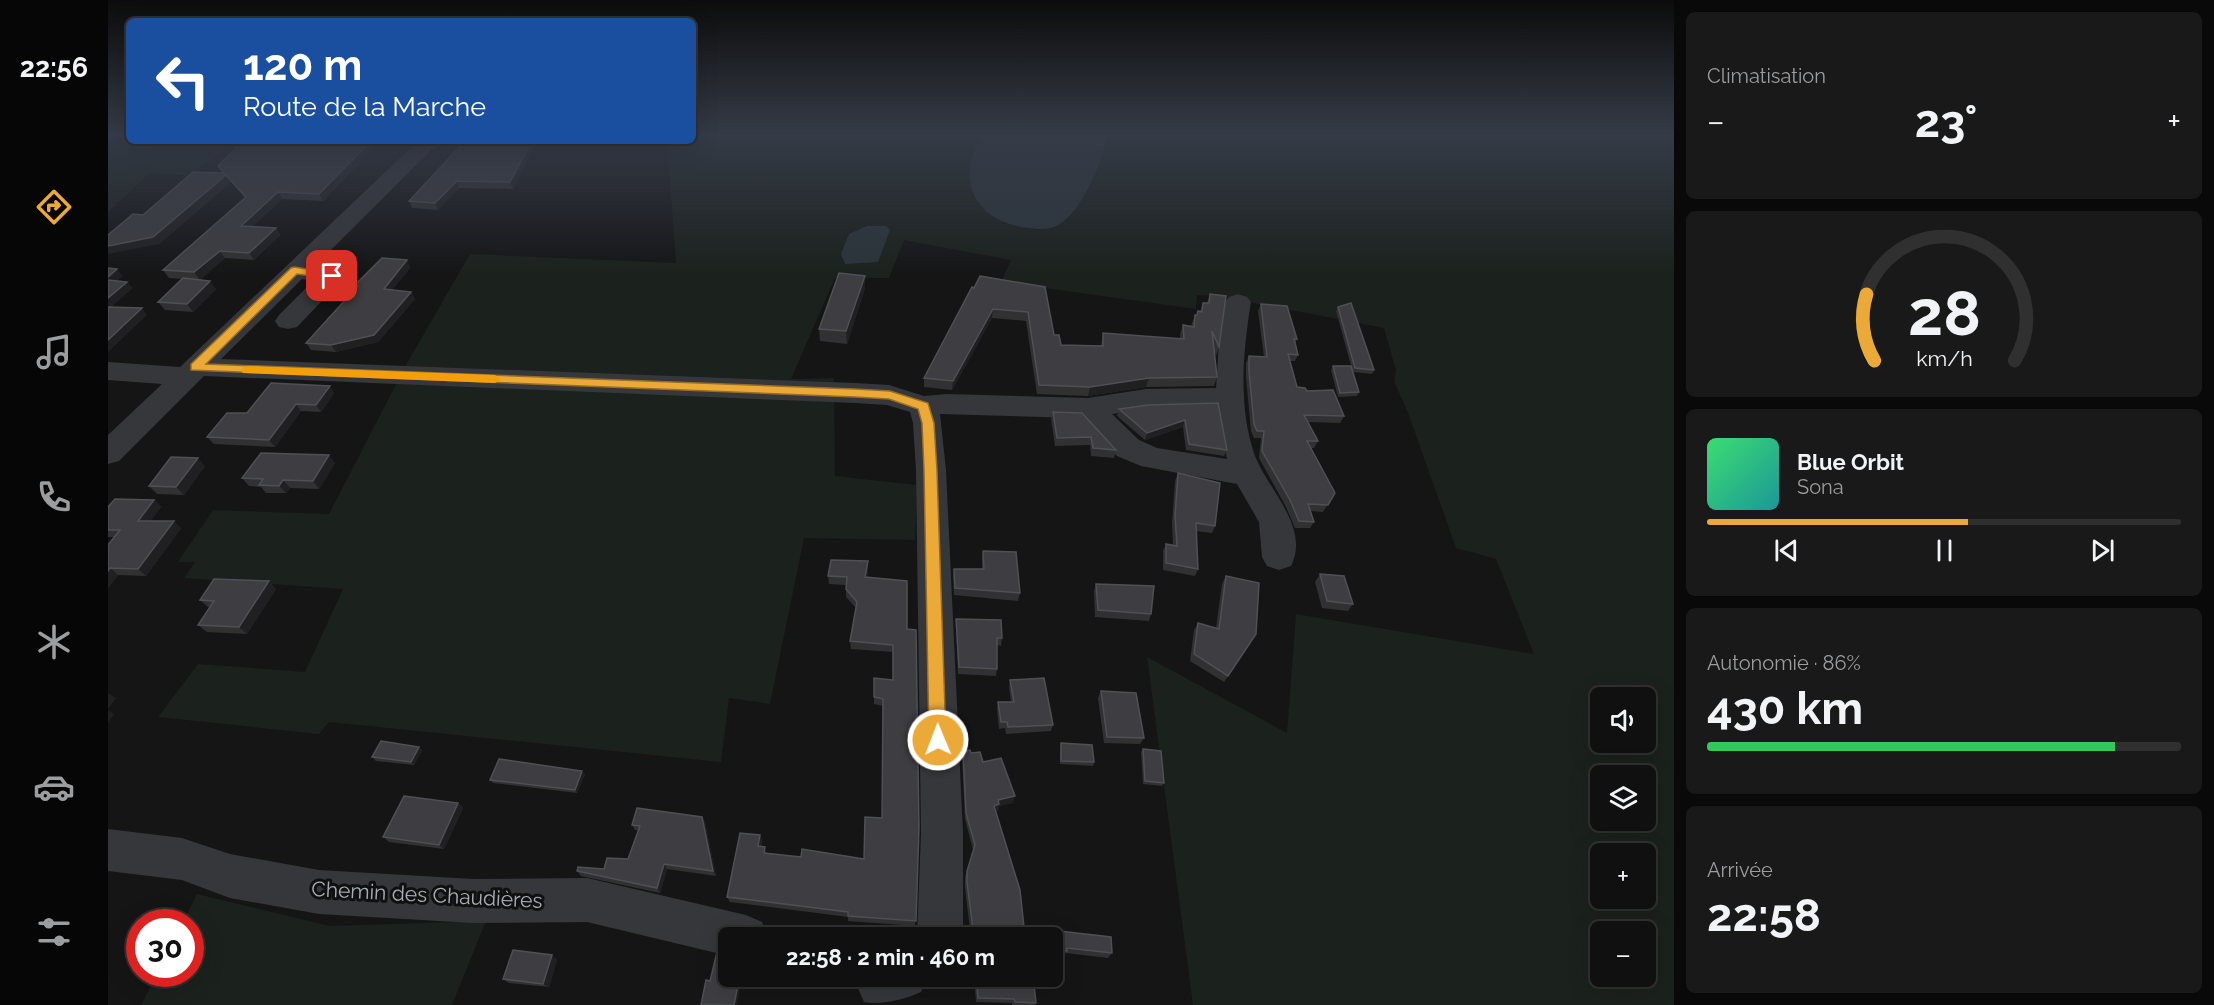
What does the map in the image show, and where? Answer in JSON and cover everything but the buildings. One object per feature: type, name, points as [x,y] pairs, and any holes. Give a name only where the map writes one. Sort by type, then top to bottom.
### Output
[{"type":"street","points":[[108,453],[387,182]]},
{"type":"street","points":[[288,321],[332,276],[294,271]]},
{"type":"street","points":[[1238,302],[1234,319],[1229,397],[1237,447],[1248,474],[1276,527],[1279,557]]},
{"type":"street","points":[[108,371],[855,393],[890,395],[923,406],[947,404],[1088,408],[1146,399],[1229,397]]},
{"type":"street","points":[[923,406],[928,423],[931,470],[942,833],[940,927]]},
{"type":"street","points":[[1088,408],[1128,448],[1152,458],[1248,474]]},
{"type":"street","name":"Chemin des Chaudières","points":[[108,850],[182,859],[231,876],[319,892],[473,901],[587,900],[718,931]]},
{"type":"shaded area","points":[[108,182],[140,182],[108,212]]},
{"type":"shaded area","points":[[670,182],[993,182],[1002,223],[1027,229],[1043,229],[1055,225],[1077,207],[1092,182],[1674,182],[1674,1005],[1193,1005],[1147,657],[1287,733],[1296,614],[1534,654],[1496,559],[1456,548],[1407,410],[1394,382],[1396,370],[1384,328],[1218,296],[1197,295],[1196,309],[1001,282],[1011,260],[904,240],[889,278],[835,278],[791,379],[834,378],[835,476],[917,485],[915,540],[804,538],[770,704],[729,698],[721,762],[329,722],[319,734],[158,717],[198,664],[305,672],[343,589],[184,578],[195,562],[178,562],[213,510],[329,514],[406,365],[470,254],[676,263]]},
{"type":"shaded area","points":[[970,182],[1091,182],[1075,210],[1067,219],[1050,228],[1039,229],[1009,224],[994,217],[982,207],[974,195]]},
{"type":"shaded area","points":[[867,226],[886,226],[890,230],[878,262],[845,264],[841,254],[849,234]]},
{"type":"shaded area","points":[[197,894],[330,926],[486,921],[452,1005],[141,1005],[150,987],[204,987],[204,909],[190,909]]},
{"type":"slow traffic","points":[[247,370],[495,379]]},
{"type":"route","points":[[332,276],[294,271],[195,367],[855,393],[890,395],[923,406],[928,423],[931,470],[938,740]]}]
